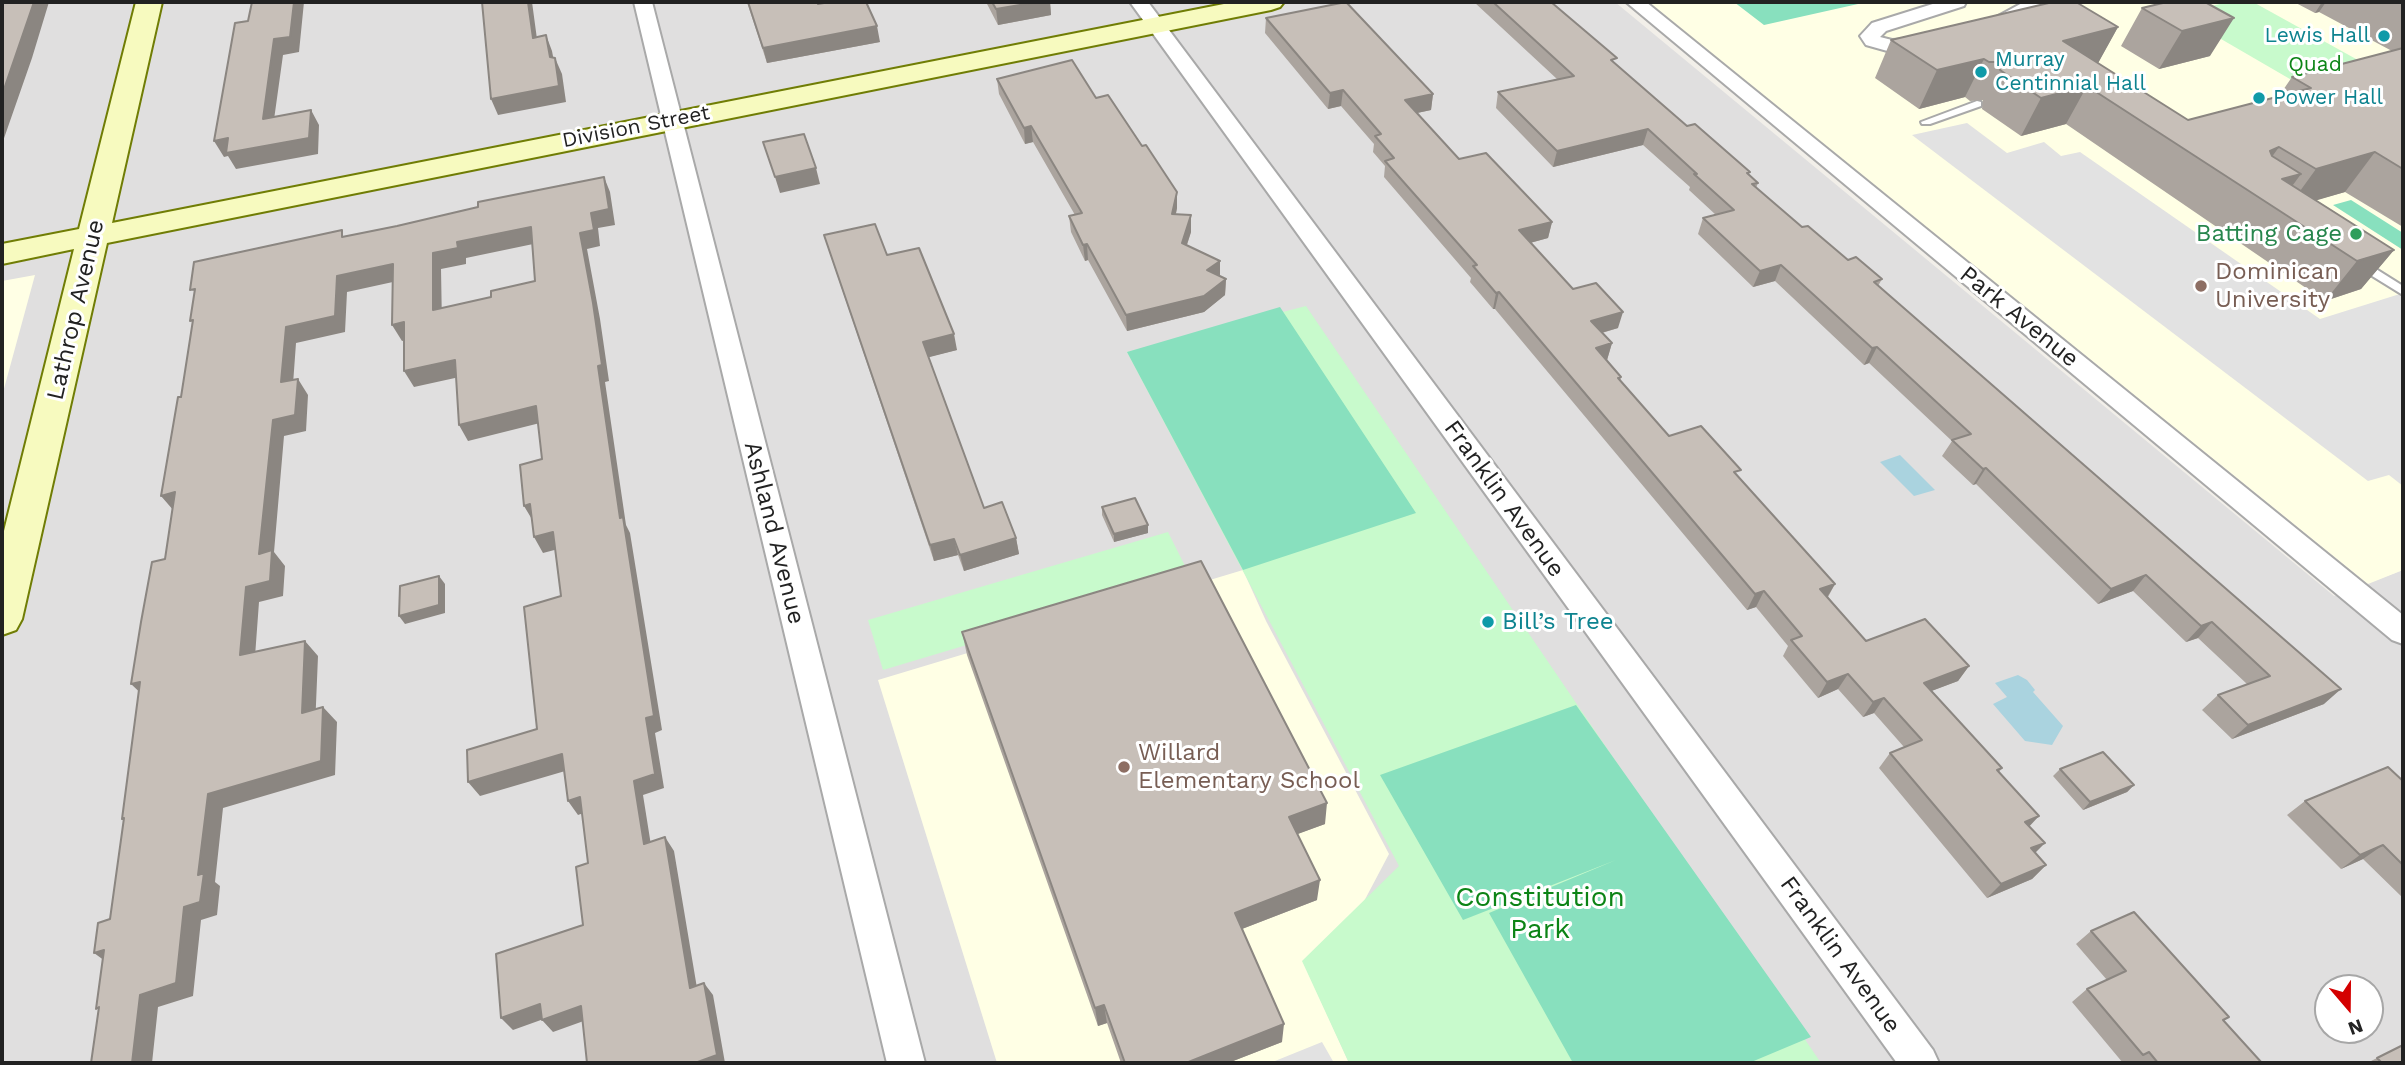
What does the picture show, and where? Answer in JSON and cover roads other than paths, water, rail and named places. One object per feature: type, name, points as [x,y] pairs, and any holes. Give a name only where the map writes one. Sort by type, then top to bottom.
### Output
[{"type":"street","name":"Lathrop Avenue","points":[[2,619],[149,2]]},
{"type":"street","name":"Ashland Avenue","points":[[643,2],[906,1063]]},
{"type":"street","name":"Division Street","points":[[2,254],[671,119],[1147,13],[1271,2]]},
{"type":"street","name":"Park Avenue","points":[[1635,2],[2403,632]]},
{"type":"street","points":[[1944,42],[1891,46],[1873,41],[1870,36],[1879,27],[1956,2]]},
{"type":"street","points":[[1974,33],[2006,22],[2036,2]]},
{"type":"street","name":"Franklin Avenue","points":[[1147,13],[1920,1063]]},
{"type":"lane","points":[[1926,122],[1977,104]]},
{"type":"lane","points":[[2348,255],[2403,291]]},
{"type":"water","points":[[1900,455],[1935,490],[1914,496],[1880,462]]},
{"type":"water","points":[[2018,675],[2027,680],[2035,690],[2033,692],[2063,726],[2052,745],[2025,741],[1993,704],[2007,697],[1995,683]]},
{"type":"place","name":"Lewis Hall","points":[[2384,36]]},
{"type":"place","name":"Murray Centinnial Hall","points":[[1981,72]]},
{"type":"place","name":"Power Hall","points":[[2259,98]]},
{"type":"place","name":"Batting Cage","points":[[2356,234]]},
{"type":"place","name":"Dominican University","points":[[2201,286]]},
{"type":"place","name":"Bill’s Tree","points":[[1488,622]]},
{"type":"place","name":"Willard Elementary School","points":[[1124,767]]},
{"type":"park label","name":"Quad","points":[[2315,65]]},
{"type":"park label","name":"Constitution Park","points":[[1540,914]]}]
